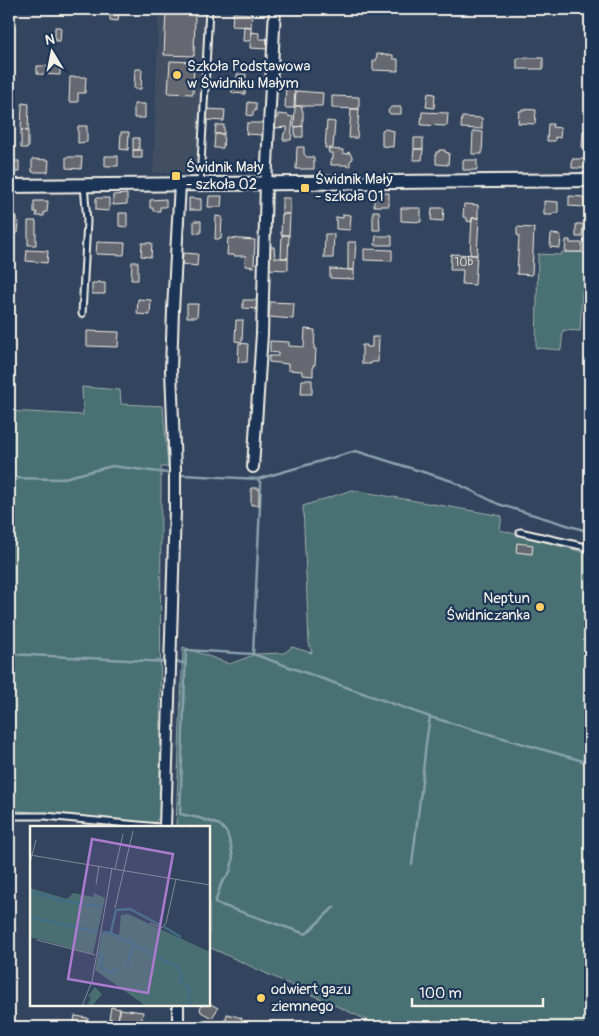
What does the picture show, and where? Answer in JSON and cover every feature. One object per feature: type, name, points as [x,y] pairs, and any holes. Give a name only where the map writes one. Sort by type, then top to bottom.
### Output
[{"type":"street","points":[[253,468],[262,334],[266,183],[275,9]]},
{"type":"street","points":[[9,186],[590,180]]},
{"type":"street","points":[[165,826],[175,470],[172,370],[173,310],[180,184]]},
{"type":"street","points":[[178,1006],[178,1027]]},
{"type":"lane","points":[[200,184],[209,9]]},
{"type":"lane","points":[[82,314],[87,221],[84,185]]},
{"type":"lane","points":[[520,532],[590,548]]},
{"type":"lane","points":[[9,816],[45,816],[149,826]]},
{"type":"shaded area","points":[[159,9],[206,9],[198,172],[153,173]]},
{"type":"green space","points":[[562,252],[590,253],[590,291],[582,291],[580,331],[563,330],[561,350],[536,348],[538,254],[561,255]]},
{"type":"green space","points":[[82,387],[120,390],[121,404],[163,406],[168,467],[161,467],[160,816],[154,824],[9,810],[9,411],[83,415]]},
{"type":"green space","points":[[352,490],[502,516],[500,530],[590,554],[590,1027],[382,1027],[210,947],[210,826],[176,826],[183,647],[230,664],[256,654],[284,653],[292,647],[312,653],[309,643],[303,506]]},
{"type":"building","points":[[110,11],[119,12],[118,21],[110,20]]},
{"type":"building","points":[[166,11],[195,13],[194,56],[164,55]]},
{"type":"building","points":[[233,13],[252,14],[251,27],[232,26]]},
{"type":"building","points":[[244,26],[251,27],[251,41],[243,41]]},
{"type":"building","points":[[55,27],[61,27],[60,41],[55,41]]},
{"type":"building","points":[[251,32],[259,33],[259,39],[267,39],[267,49],[250,48]]},
{"type":"building","points":[[377,54],[393,55],[393,59],[398,59],[398,71],[373,70],[373,61],[376,61]]},
{"type":"building","points":[[517,58],[543,58],[543,69],[517,69]]},
{"type":"building","points":[[170,61],[194,62],[193,94],[168,93]]},
{"type":"building","points":[[37,66],[60,66],[60,75],[37,74]]},
{"type":"building","points":[[135,69],[142,69],[141,89],[134,89]]},
{"type":"building","points":[[237,74],[246,74],[245,94],[232,93],[232,82],[237,82]]},
{"type":"building","points":[[70,77],[86,77],[85,93],[78,93],[78,102],[69,102]]},
{"type":"building","points":[[286,85],[295,86],[294,108],[285,108]]},
{"type":"building","points":[[296,91],[323,93],[322,106],[295,106]]},
{"type":"building","points":[[428,93],[435,94],[434,108],[426,107]]},
{"type":"building","points":[[332,96],[359,97],[359,109],[332,108]]},
{"type":"building","points":[[248,102],[256,103],[256,111],[253,111],[253,116],[247,115]]},
{"type":"building","points":[[22,103],[29,104],[28,131],[21,130]]},
{"type":"building","points":[[134,104],[145,104],[145,118],[134,118]]},
{"type":"building","points":[[295,106],[301,106],[303,126],[294,127]]},
{"type":"building","points":[[391,107],[401,107],[401,114],[390,114],[388,111]]},
{"type":"building","points":[[207,109],[225,110],[224,121],[206,120]]},
{"type":"building","points":[[351,109],[359,109],[357,138],[349,138]]},
{"type":"building","points":[[522,109],[536,110],[535,124],[518,123],[519,111],[522,111]]},
{"type":"building","points":[[422,112],[448,113],[447,126],[421,125]]},
{"type":"building","points":[[278,114],[293,117],[291,140],[283,140],[287,127],[275,128]]},
{"type":"building","points":[[462,117],[482,118],[482,129],[461,128]]},
{"type":"building","points":[[327,121],[335,122],[333,148],[325,148]]},
{"type":"building","points":[[247,123],[263,123],[263,135],[246,134]]},
{"type":"building","points":[[548,124],[553,124],[552,127],[561,128],[560,138],[555,137],[555,141],[547,141]]},
{"type":"building","points":[[216,125],[224,125],[224,134],[215,134]]},
{"type":"building","points":[[78,126],[87,126],[87,142],[78,143]]},
{"type":"building","points":[[303,126],[303,137],[295,137],[295,127]]},
{"type":"building","points":[[21,130],[28,131],[28,148],[21,148]]},
{"type":"building","points":[[382,130],[394,131],[393,147],[382,146]]},
{"type":"building","points":[[473,131],[483,132],[482,154],[472,154]]},
{"type":"building","points":[[583,131],[590,132],[589,148],[582,147]]},
{"type":"building","points":[[121,132],[129,132],[128,150],[120,149]]},
{"type":"building","points":[[215,134],[224,134],[223,148],[214,148]]},
{"type":"building","points":[[133,138],[139,138],[139,150],[133,150]]},
{"type":"building","points":[[414,138],[423,138],[423,149],[414,149]]},
{"type":"building","points":[[297,147],[304,147],[304,154],[307,157],[314,157],[314,169],[296,169]]},
{"type":"building","points":[[414,149],[423,149],[422,160],[413,160]]},
{"type":"building","points":[[133,150],[142,150],[142,158],[133,158]]},
{"type":"building","points":[[328,150],[343,150],[343,153],[350,153],[353,159],[350,161],[350,166],[331,165],[333,153],[329,153]]},
{"type":"building","points":[[439,150],[445,150],[445,152],[449,153],[448,165],[436,164],[436,152],[439,152]]},
{"type":"building","points":[[9,155],[14,155],[14,161],[19,161],[19,172],[9,172]]},
{"type":"building","points":[[105,156],[118,156],[118,166],[105,166]]},
{"type":"building","points":[[66,157],[82,157],[81,169],[66,168]]},
{"type":"building","points":[[32,159],[49,160],[48,172],[32,172]]},
{"type":"building","points":[[572,159],[587,159],[587,168],[572,168]]},
{"type":"building","points":[[463,160],[477,160],[477,170],[463,170]]},
{"type":"building","points":[[374,193],[389,193],[389,206],[374,206]]},
{"type":"building","points":[[127,194],[127,204],[113,205],[113,195]]},
{"type":"building","points":[[209,196],[222,196],[221,207],[208,207]]},
{"type":"building","points":[[569,196],[584,197],[584,207],[569,206]]},
{"type":"building","points":[[96,198],[109,198],[109,211],[96,210]]},
{"type":"building","points":[[189,198],[201,199],[201,210],[189,210]]},
{"type":"building","points":[[282,198],[290,198],[290,214],[282,214]]},
{"type":"building","points":[[166,199],[166,207],[160,207],[160,211],[153,211],[153,208],[150,208],[150,200]]},
{"type":"building","points":[[34,201],[48,201],[47,212],[44,212],[44,216],[36,216],[37,212],[34,212]]},
{"type":"building","points":[[544,201],[558,202],[558,213],[544,215]]},
{"type":"building","points":[[464,204],[478,205],[478,218],[472,218],[472,222],[467,221],[467,218],[463,217]]},
{"type":"building","points":[[401,208],[421,208],[421,222],[401,221]]},
{"type":"building","points":[[432,208],[444,208],[443,221],[431,220]]},
{"type":"building","points":[[373,211],[379,211],[380,230],[373,230]]},
{"type":"building","points":[[119,213],[127,213],[127,227],[119,226]]},
{"type":"building","points":[[282,214],[290,214],[289,235],[281,235]]},
{"type":"building","points":[[343,214],[351,215],[350,230],[336,229],[336,217],[343,218]]},
{"type":"building","points":[[216,216],[222,217],[221,239],[215,239]]},
{"type":"building","points":[[9,217],[17,217],[17,222],[19,222],[18,233],[9,233]]},
{"type":"building","points":[[472,218],[479,218],[477,255],[470,255]]},
{"type":"building","points":[[28,221],[36,221],[36,245],[28,245]]},
{"type":"building","points":[[194,221],[201,221],[201,233],[194,233]]},
{"type":"building","points":[[576,224],[583,224],[582,237],[576,237]]},
{"type":"building","points":[[517,227],[534,228],[532,275],[517,274],[519,235],[517,235]]},
{"type":"building","points":[[325,234],[334,234],[333,258],[324,258]]},
{"type":"building","points":[[551,234],[561,235],[560,248],[550,247]]},
{"type":"building","points":[[282,235],[289,235],[288,258],[281,258]]},
{"type":"building","points":[[376,236],[392,236],[392,245],[375,245]]},
{"type":"building","points":[[228,238],[255,240],[254,267],[245,266],[246,256],[227,255]]},
{"type":"building","points":[[566,240],[570,240],[570,243],[582,243],[582,252],[565,252]]},
{"type":"building","points":[[97,242],[125,243],[124,255],[96,254]]},
{"type":"building","points":[[348,242],[356,242],[354,270],[348,270]]},
{"type":"building","points":[[142,243],[152,243],[151,257],[141,256]]},
{"type":"building","points":[[267,247],[274,247],[275,258],[288,258],[288,270],[268,269]]},
{"type":"building","points":[[364,249],[392,250],[392,261],[364,260]]},
{"type":"building","points":[[27,250],[48,251],[47,263],[26,261]]},
{"type":"building","points":[[183,253],[198,254],[197,266],[182,264]]},
{"type":"building","points":[[451,254],[477,255],[475,285],[462,284],[463,270],[450,270]]},
{"type":"building","points":[[132,262],[138,262],[138,280],[131,280]]},
{"type":"building","points":[[330,269],[354,270],[354,279],[330,278]]},
{"type":"building","points":[[98,281],[105,283],[105,294],[92,294],[92,283],[98,283]]},
{"type":"building","points":[[138,299],[151,300],[150,315],[137,314]]},
{"type":"building","points":[[243,300],[257,300],[257,309],[243,308]]},
{"type":"building","points":[[270,302],[294,303],[293,319],[269,317]]},
{"type":"building","points":[[187,304],[198,304],[197,317],[187,317]]},
{"type":"building","points":[[236,320],[243,320],[242,342],[235,341]]},
{"type":"building","points":[[305,329],[315,330],[314,349],[316,349],[313,376],[302,375],[302,371],[288,370],[288,364],[269,362],[269,356],[278,356],[278,353],[270,352],[270,341],[289,342],[289,346],[304,347]]},
{"type":"building","points":[[87,331],[119,332],[118,347],[87,346]]},
{"type":"building","points":[[372,337],[379,337],[378,362],[362,364],[362,345],[372,347]]},
{"type":"building","points":[[239,343],[248,344],[247,362],[238,362]]},
{"type":"building","points":[[302,380],[312,380],[312,394],[301,394]]},
{"type":"building","points":[[251,488],[259,488],[259,505],[251,505]]},
{"type":"building","points":[[517,543],[533,545],[532,554],[516,552]]},
{"type":"building","points":[[210,1004],[218,1008],[212,1018],[201,1012],[202,1006],[210,1006]]},
{"type":"building","points":[[111,1007],[120,1009],[118,1020],[109,1019]]},
{"type":"building","points":[[120,1009],[143,1012],[141,1024],[118,1020]]},
{"type":"building","points":[[227,1014],[242,1018],[240,1027],[221,1027],[224,1020],[226,1020]]},
{"type":"building","points":[[75,1016],[88,1018],[87,1027],[73,1027]]},
{"type":"building","points":[[109,1019],[118,1020],[117,1027],[108,1027]]},
{"type":"waterway","points":[[253,654],[261,484],[258,479],[356,451],[452,481],[498,504],[590,532]]},
{"type":"waterway","points":[[9,478],[60,479],[112,466],[167,473]]},
{"type":"waterway","points":[[182,475],[258,479]]},
{"type":"waterway","points":[[334,907],[306,934],[215,903],[221,884],[230,872],[233,860],[227,833],[220,825],[180,814],[186,650],[253,654],[430,717],[590,763]]},
{"type":"waterway","points":[[9,654],[167,662]]},
{"type":"waterway","points":[[172,662],[186,663]]},
{"type":"waterway","points":[[412,864],[430,717]]},
{"type":"place","name":"Szkoła Podstawowa w Świdniku Małym","points":[[177,75]]},
{"type":"place","name":"Świdnik Mały - szkoła 02","points":[[176,176]]},
{"type":"place","name":"Świdnik Mały - szkoła 01","points":[[305,188]]},
{"type":"place","name":"Neptun Świdniczanka","points":[[540,607]]},
{"type":"place","name":"odwiert gazu ziemnego","points":[[261,998]]}]
